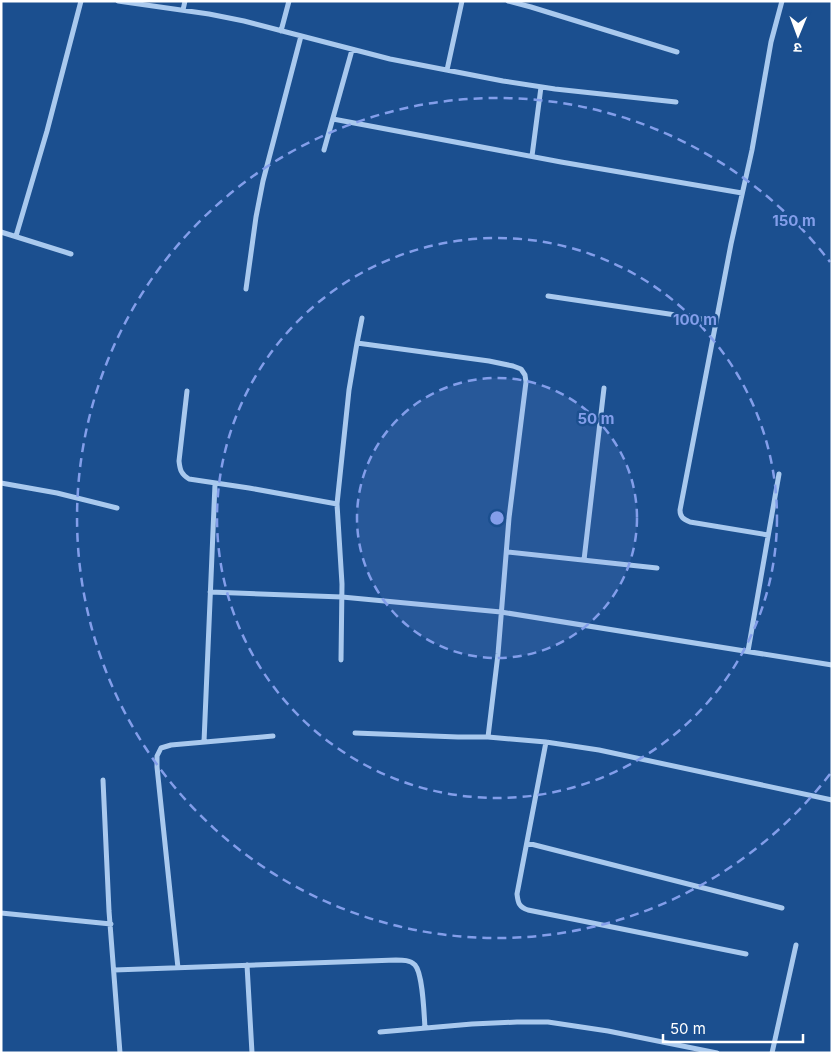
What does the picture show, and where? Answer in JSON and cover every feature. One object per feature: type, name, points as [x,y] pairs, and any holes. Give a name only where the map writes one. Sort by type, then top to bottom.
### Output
[{"type":"street","points":[[16,236],[48,131],[81,1]]},
{"type":"street","points":[[118,1],[244,21],[390,59],[503,81],[676,102]]},
{"type":"street","points":[[183,10],[186,1]]},
{"type":"street","points":[[281,31],[289,1]]},
{"type":"street","points":[[447,70],[462,1]]},
{"type":"street","points":[[508,1],[677,52]]},
{"type":"street","points":[[768,535],[690,522],[680,515],[716,321],[752,150],[771,42],[782,1]]},
{"type":"street","points":[[246,289],[263,181],[301,36]]},
{"type":"street","points":[[324,150],[352,50]]},
{"type":"street","points":[[532,156],[540,87]]},
{"type":"street","points":[[333,119],[742,193]]},
{"type":"street","points":[[1,232],[71,254]]},
{"type":"street","points":[[548,296],[716,321]]},
{"type":"street","points":[[341,660],[342,564],[337,504],[349,390],[362,318]]},
{"type":"street","points":[[356,343],[505,364],[521,369],[525,375],[526,382],[509,518],[498,654],[488,737]]},
{"type":"street","points":[[584,560],[604,388]]},
{"type":"street","points":[[188,391],[179,462],[183,475],[189,479],[215,484],[249,488],[337,504]]},
{"type":"street","points":[[748,651],[779,474]]},
{"type":"street","points":[[1,483],[57,493],[117,508]]},
{"type":"street","points":[[204,742],[215,484]]},
{"type":"street","points":[[507,552],[657,568]]},
{"type":"street","points":[[210,592],[342,597],[501,612],[832,665]]},
{"type":"street","points":[[355,733],[488,737],[546,742],[600,750],[832,800]]},
{"type":"street","points":[[178,968],[157,756],[161,748],[171,745],[273,736]]},
{"type":"street","points":[[546,742],[517,894],[518,902],[522,908],[746,954]]},
{"type":"street","points":[[103,780],[110,924],[120,1053]]},
{"type":"street","points":[[527,843],[782,908]]},
{"type":"street","points":[[1,913],[110,924]]},
{"type":"street","points":[[772,1053],[796,946]]},
{"type":"street","points":[[114,970],[410,961],[420,973],[425,1028]]},
{"type":"street","points":[[247,965],[252,1053]]},
{"type":"street","points":[[380,1032],[481,1023],[548,1022],[608,1031],[717,1053]]}]
